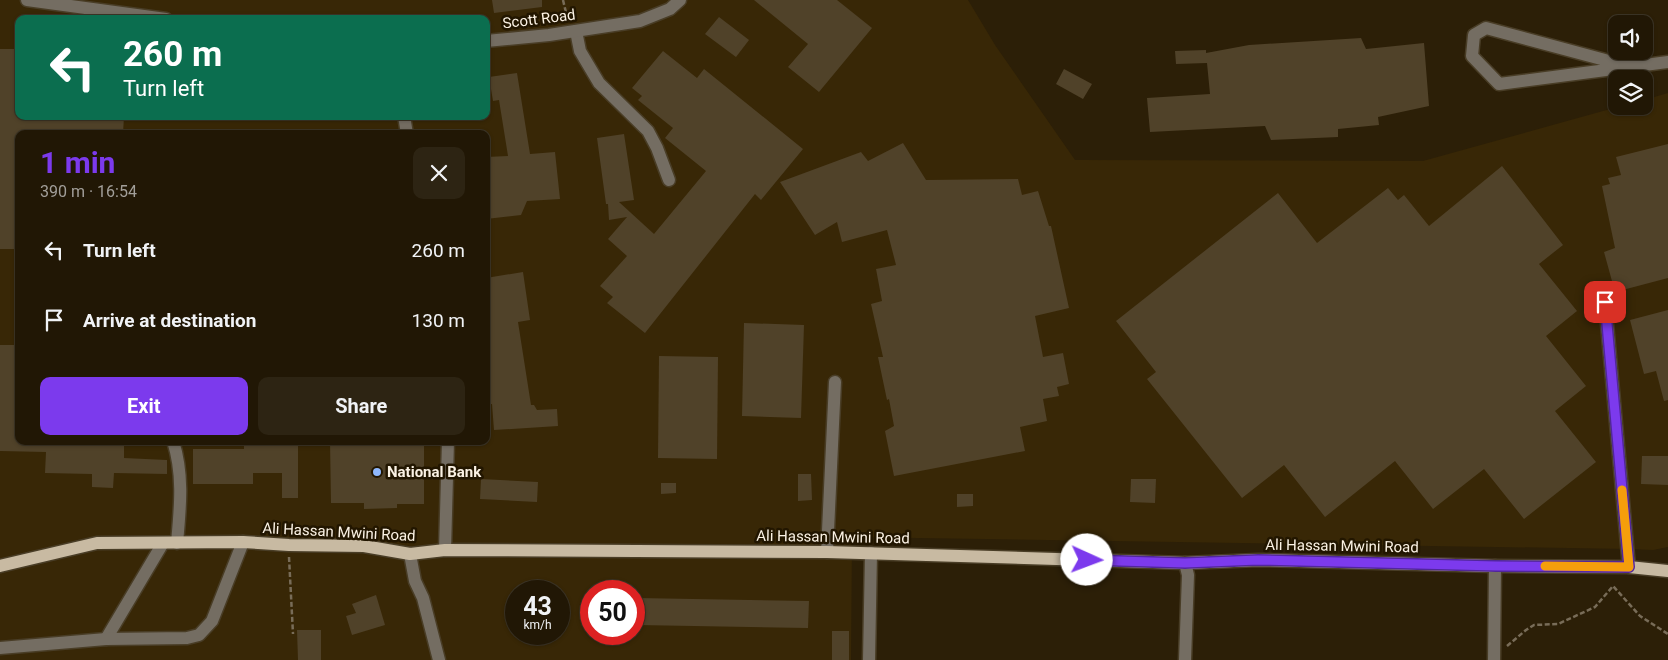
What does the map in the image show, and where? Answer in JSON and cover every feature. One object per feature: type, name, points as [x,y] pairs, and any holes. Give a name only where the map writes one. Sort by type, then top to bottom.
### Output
[{"type":"main road","name":"Ali Hassan Mwini Road","points":[[0,566],[97,543],[243,542],[364,546],[410,554],[445,550],[827,552],[1185,563],[1258,560],[1496,566],[1629,567],[1668,571]]},
{"type":"street","points":[[27,0],[137,15]]},
{"type":"street","name":"Scott Road","points":[[490,41],[640,21],[670,10],[680,0]]},
{"type":"street","points":[[1631,66],[1486,28],[1474,35],[1472,56],[1499,84],[1668,62]]},
{"type":"street","points":[[573,31],[580,51],[599,83],[648,130],[669,180]]},
{"type":"street","points":[[1605,302],[1629,567]]},
{"type":"street","points":[[827,552],[835,382]]},
{"type":"street","points":[[174,445],[180,467],[181,503],[177,543]]},
{"type":"street","points":[[445,550],[448,445]]},
{"type":"street","points":[[0,648],[106,639],[186,638],[199,635],[212,621],[243,542]]},
{"type":"street","points":[[106,639],[163,543]]},
{"type":"street","points":[[869,660],[871,553]]},
{"type":"street","points":[[410,554],[415,581],[423,598],[439,660]]},
{"type":"street","points":[[1185,563],[1188,575],[1185,660]]},
{"type":"street","points":[[1494,659],[1496,566]]},
{"type":"path","points":[[563,0],[573,31]]},
{"type":"path","points":[[289,545],[293,634]]},
{"type":"path","points":[[1494,659],[1526,630],[1534,626],[1558,624],[1595,608],[1613,586],[1640,616],[1668,634]]},
{"type":"shaded area","points":[[0,0],[968,0],[995,45],[1075,160],[1423,161],[1608,110],[1608,115],[1653,115],[1653,97],[1668,93],[1668,547],[1653,550],[852,537],[851,660],[0,660]]},
{"type":"building","points":[[492,0],[542,0],[542,7],[494,13]]},
{"type":"building","points":[[754,0],[837,0],[872,28],[819,92],[788,67],[808,44]]},
{"type":"building","points":[[719,17],[749,40],[736,57],[705,34]]},
{"type":"building","points":[[1361,38],[1366,49],[1424,43],[1429,106],[1378,117],[1379,125],[1338,129],[1338,137],[1271,140],[1265,126],[1150,132],[1147,98],[1210,94],[1207,63],[1176,64],[1175,51],[1206,50],[1206,53],[1249,45]]},
{"type":"building","points":[[0,49],[15,49],[15,120],[124,120],[123,130],[15,130],[15,249],[0,249]]},
{"type":"building","points":[[663,51],[697,78],[704,69],[803,149],[761,200],[755,194],[645,333],[607,303],[613,297],[600,286],[627,256],[608,239],[627,217],[609,220],[597,138],[624,134],[634,200],[619,202],[654,234],[706,171],[665,138],[673,128],[638,100],[642,96],[632,88]]},
{"type":"building","points":[[1064,69],[1092,84],[1083,99],[1056,84]]},
{"type":"building","points":[[517,73],[530,154],[555,152],[560,199],[527,201],[521,215],[490,219],[490,157],[508,156],[499,100],[493,101],[490,77]]},
{"type":"building","points":[[903,143],[926,180],[1018,179],[1022,195],[1038,191],[1049,226],[1051,226],[1069,308],[1035,316],[1043,357],[1063,353],[1069,384],[1057,387],[1059,396],[1043,399],[1047,421],[1020,427],[1025,451],[894,476],[885,431],[894,426],[878,357],[883,357],[871,304],[882,301],[876,269],[896,265],[887,230],[842,242],[837,222],[815,235],[780,182],[861,152],[868,161]]},
{"type":"building","points":[[1668,144],[1668,278],[1615,292],[1604,252],[1615,248],[1602,186],[1610,184],[1608,178],[1621,175],[1616,157]]},
{"type":"building","points":[[1502,166],[1563,245],[1539,264],[1577,311],[1546,336],[1586,386],[1555,411],[1596,462],[1524,519],[1484,469],[1433,509],[1395,461],[1325,517],[1284,465],[1242,498],[1147,379],[1156,372],[1116,321],[1278,193],[1317,243],[1388,188],[1398,200],[1404,195],[1429,226]]},
{"type":"building","points":[[523,272],[530,320],[518,322],[531,405],[534,405],[537,410],[557,409],[558,426],[494,430],[492,404],[490,404],[490,277]]},
{"type":"building","points":[[1668,310],[1668,400],[1664,401],[1656,371],[1644,374],[1630,320]]},
{"type":"building","points":[[744,323],[804,325],[801,418],[742,416]]},
{"type":"building","points":[[0,345],[15,345],[15,445],[124,445],[124,458],[167,460],[167,474],[114,473],[113,488],[92,487],[92,474],[45,473],[46,452],[0,451]]},
{"type":"building","points":[[659,356],[718,357],[717,459],[658,458]]},
{"type":"building","points":[[244,445],[298,445],[298,498],[282,498],[282,473],[253,473],[253,484],[193,484],[193,449],[244,449]]},
{"type":"building","name":"National Bank","points":[[330,445],[424,445],[424,504],[397,504],[397,508],[364,509],[364,503],[331,503]]},
{"type":"building","points":[[1642,456],[1668,456],[1668,485],[1641,484]]},
{"type":"building","points":[[798,474],[811,474],[812,500],[798,501]]},
{"type":"building","points":[[481,479],[538,482],[537,502],[480,499]]},
{"type":"building","points":[[1131,479],[1156,479],[1155,503],[1130,502]]},
{"type":"building","points":[[661,483],[676,483],[676,493],[661,494]]},
{"type":"building","points":[[957,494],[973,494],[973,506],[957,507]]},
{"type":"building","points":[[376,595],[385,625],[352,635],[346,616],[356,613],[352,604]]},
{"type":"building","points":[[645,598],[809,601],[808,628],[645,625]]},
{"type":"building","points":[[297,630],[321,630],[321,660],[298,660]]},
{"type":"building","points":[[832,631],[849,631],[849,660],[832,660]]},
{"type":"slow traffic","points":[[1545,566],[1629,567],[1622,490]]},
{"type":"place","name":"National Bank","points":[[377,472]]},
{"type":"route","points":[[1087,560],[1185,563],[1258,560],[1496,566],[1629,567],[1605,302]]}]
